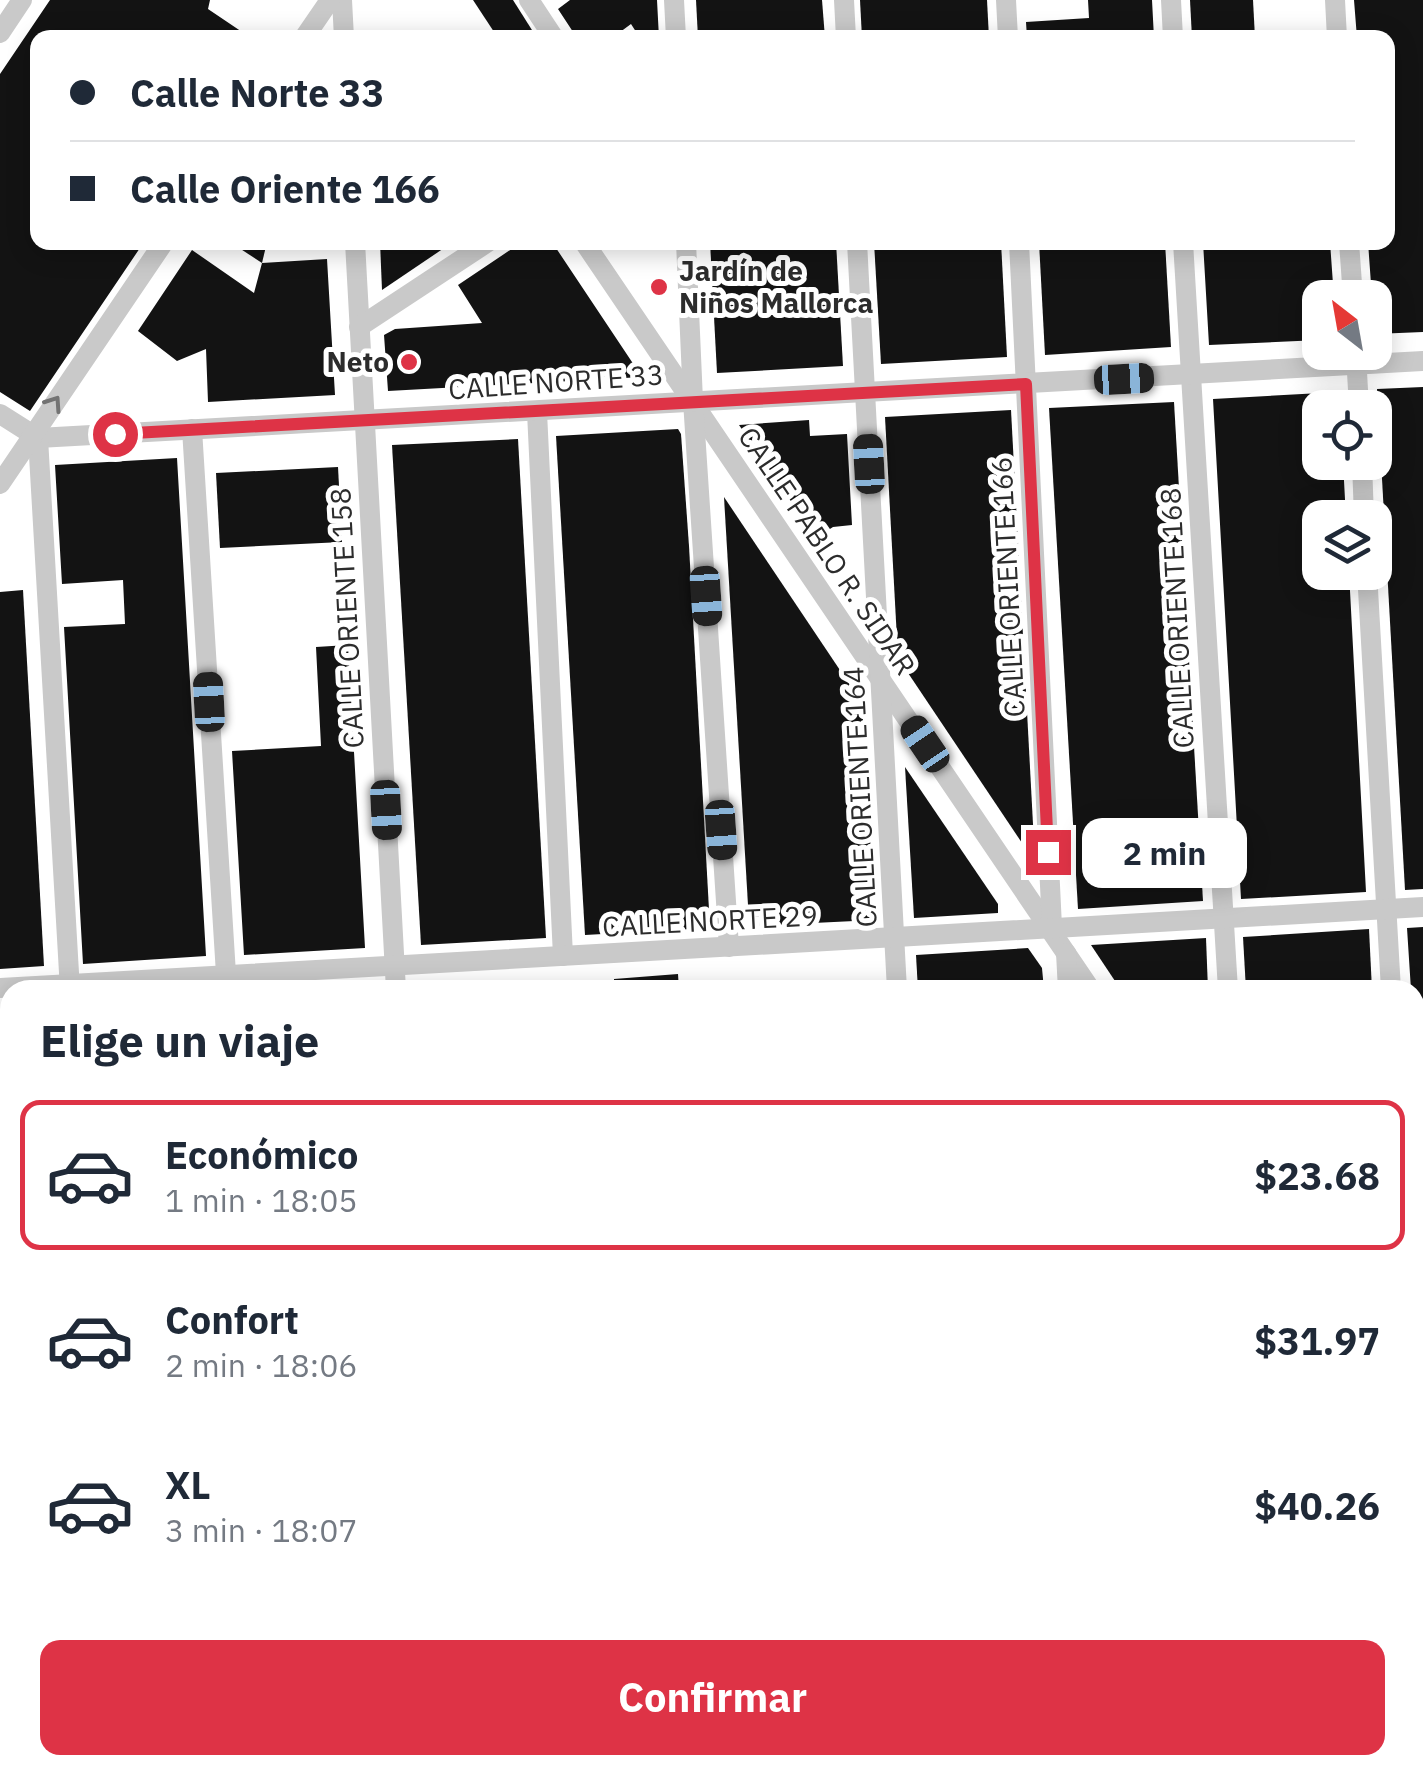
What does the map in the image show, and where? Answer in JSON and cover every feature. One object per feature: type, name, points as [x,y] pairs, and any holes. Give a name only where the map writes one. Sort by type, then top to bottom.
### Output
[{"type":"street","points":[[0,33],[22,0]]},
{"type":"street","points":[[309,30],[330,0]]},
{"type":"street","points":[[342,0],[344,30]]},
{"type":"street","points":[[529,0],[549,30]]},
{"type":"street","points":[[674,0],[676,30]]},
{"type":"street","points":[[844,0],[846,30]]},
{"type":"street","points":[[1006,0],[1008,30]]},
{"type":"street","points":[[1171,0],[1173,30]]},
{"type":"street","points":[[1335,0],[1337,30]]},
{"type":"street","points":[[0,484],[159,250]]},
{"type":"street","name":"CALLE ORIENTE 158","points":[[355,250],[396,980]]},
{"type":"street","points":[[359,326],[472,250]]},
{"type":"street","name":"CALLE PABLO R. SIDAR","points":[[590,250],[1084,980]]},
{"type":"street","points":[[686,250],[729,947]]},
{"type":"street","name":"CALLE ORIENTE 164","points":[[857,250],[896,980]]},
{"type":"street","name":"CALLE ORIENTE 166","points":[[1019,250],[1052,930]]},
{"type":"street","name":"CALLE ORIENTE 168","points":[[1183,250],[1227,980]]},
{"type":"street","points":[[1349,250],[1351,280]]},
{"type":"street","name":"CALLE NORTE 33","points":[[1392,360],[1423,360]]},
{"type":"street","name":"CALLE NORTE 33","points":[[35,437],[1190,375],[1302,364]]},
{"type":"street","points":[[537,412],[564,956]]},
{"type":"street","points":[[0,414],[35,437]]},
{"type":"street","points":[[192,430],[227,980]]},
{"type":"street","points":[[35,437],[69,980]]},
{"type":"street","points":[[1369,590],[1390,980]]},
{"type":"street","name":"CALLE NORTE 29","points":[[255,980],[395,965],[1423,907]]},
{"type":"street","points":[[1066,953],[1067,980]]},
{"type":"building","points":[[50,0],[210,0],[208,9],[239,30],[30,30],[30,250],[139,250],[30,411],[0,392],[0,74]]},
{"type":"building","points":[[473,0],[513,0],[532,30],[493,30]]},
{"type":"building","points":[[570,0],[657,0],[659,30],[635,30],[631,24],[623,30],[572,30],[558,9]]},
{"type":"building","points":[[696,0],[822,0],[824,30],[698,30]]},
{"type":"building","points":[[860,0],[987,0],[989,30],[862,30]]},
{"type":"building","points":[[1088,0],[1152,0],[1154,30],[1026,30],[1026,22],[1089,18]]},
{"type":"building","points":[[1190,0],[1253,0],[1255,30],[1192,30]]},
{"type":"building","points":[[1354,0],[1423,0],[1423,332],[1392,333],[1392,280],[1371,280],[1369,250],[1395,250],[1395,30],[1356,30]]},
{"type":"building","points":[[192,250],[254,293],[262,263],[327,259],[335,395],[208,402],[206,349],[177,361],[138,331]]},
{"type":"building","points":[[242,250],[265,250],[262,263]]},
{"type":"building","points":[[380,250],[441,250],[382,290]]},
{"type":"building","points":[[510,250],[557,250],[642,377],[388,391],[384,335],[395,329],[482,323],[458,285]]},
{"type":"building","points":[[710,250],[836,250],[843,366],[717,373]]},
{"type":"building","points":[[874,250],[1001,250],[1007,357],[881,364]]},
{"type":"building","points":[[1039,250],[1165,250],[1171,347],[1045,355]]},
{"type":"building","points":[[1203,250],[1331,250],[1333,280],[1302,280],[1302,341],[1209,345]]},
{"type":"building","points":[[1423,387],[1423,889],[1405,890],[1388,590],[1392,590],[1392,500],[1383,500],[1382,480],[1392,480],[1392,390],[1377,389]]},
{"type":"building","points":[[1302,394],[1302,480],[1344,480],[1345,500],[1302,500],[1302,590],[1350,590],[1366,892],[1241,899],[1213,399]]},
{"type":"building","points":[[1174,402],[1203,901],[1078,909],[1049,408]]},
{"type":"building","points":[[1011,410],[1034,843],[1026,849],[898,658],[885,417]]},
{"type":"building","points":[[809,420],[810,436],[847,434],[852,525],[833,527],[816,538],[739,425]]},
{"type":"building","points":[[678,429],[689,546],[710,928],[585,935],[556,436]]},
{"type":"building","points":[[518,439],[546,938],[421,945],[392,445]]},
{"type":"building","points":[[177,458],[206,956],[83,964],[64,627],[125,624],[123,580],[62,584],[55,465]]},
{"type":"building","points":[[338,467],[342,542],[220,548],[216,473]]},
{"type":"building","points":[[724,497],[862,703],[875,920],[753,926],[749,922]]},
{"type":"building","points":[[23,590],[44,966],[0,969],[0,592]]},
{"type":"building","points":[[348,645],[365,948],[244,955],[232,751],[321,746],[316,647]]},
{"type":"building","points":[[905,767],[998,904],[998,913],[914,918]]},
{"type":"building","points":[[1423,927],[1423,980],[1410,980],[1407,928]]},
{"type":"building","points":[[1369,929],[1372,980],[1245,980],[1243,937]]},
{"type":"building","points":[[1206,938],[1208,980],[1114,980],[1091,945]]},
{"type":"building","points":[[1028,948],[1042,968],[1043,980],[917,980],[916,955]]},
{"type":"building","points":[[678,974],[678,980],[614,980]]},
{"type":"place","name":"Jardín de Niños Mallorca","points":[[659,287]]},
{"type":"place","name":"Neto","points":[[409,362]]},
{"type":"route","points":[[115,434],[1026,384],[1048,852]]}]
